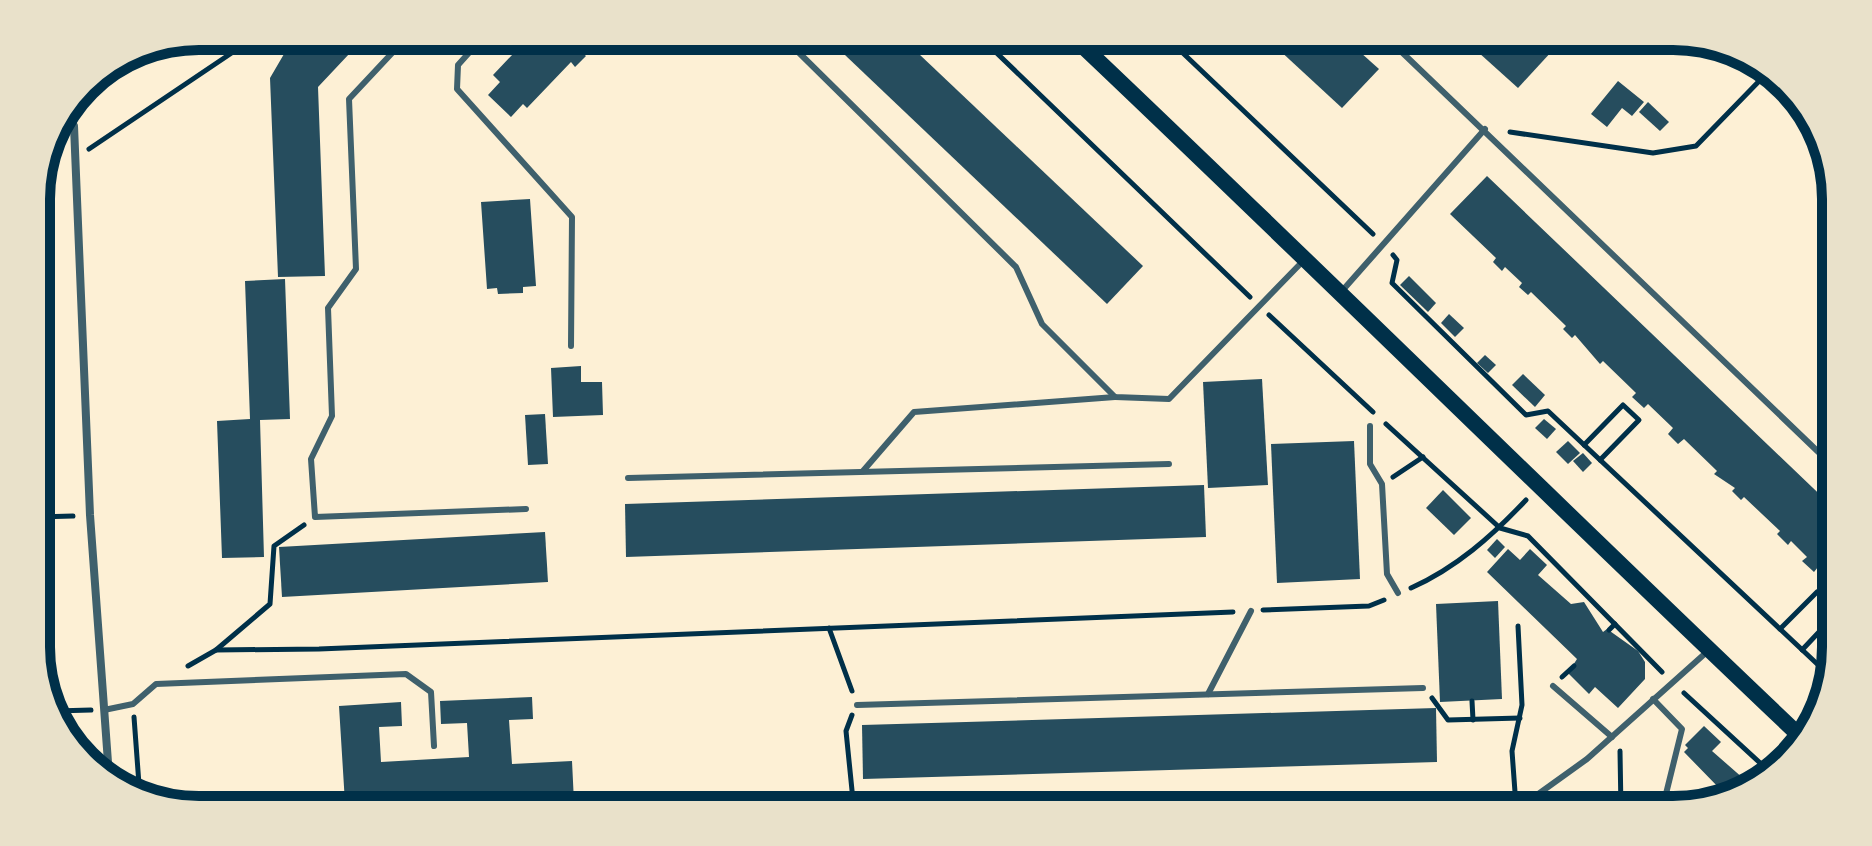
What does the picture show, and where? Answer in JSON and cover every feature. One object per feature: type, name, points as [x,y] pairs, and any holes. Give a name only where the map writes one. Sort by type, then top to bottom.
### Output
[{"type":"main road","points":[[1087,50],[1342,292],[1538,488],[1796,732]]},
{"type":"street","points":[[74,126],[90,515],[108,765]]},
{"type":"lane","points":[[395,50],[349,99],[356,269],[328,308],[332,416],[311,459],[315,517],[526,509]]},
{"type":"lane","points":[[471,50],[458,65],[457,89],[572,217],[571,346]]},
{"type":"lane","points":[[796,50],[1016,267],[1042,324],[1115,397]]},
{"type":"lane","points":[[1400,50],[1822,455]]},
{"type":"lane","points":[[1342,292],[1485,129]]},
{"type":"lane","points":[[862,472],[914,412],[1115,397],[1169,399],[1306,258]]},
{"type":"lane","points":[[1370,426],[1370,464],[1382,484],[1387,574],[1398,593]]},
{"type":"lane","points":[[628,478],[1169,464]]},
{"type":"lane","points":[[1208,694],[1251,611]]},
{"type":"lane","points":[[1535,796],[1587,759],[1709,650]]},
{"type":"lane","points":[[104,710],[133,704],[156,684],[406,674],[431,692],[434,746]]},
{"type":"lane","points":[[1553,686],[1612,737]]},
{"type":"lane","points":[[857,705],[1423,688]]},
{"type":"lane","points":[[1653,699],[1682,729],[1665,796]]},
{"type":"path","points":[[75,158],[236,50]]},
{"type":"path","points":[[994,50],[1260,306],[1500,528],[1528,536],[1672,682],[1763,766]]},
{"type":"path","points":[[1180,50],[1384,244],[1397,260],[1392,283],[1526,415],[1548,411],[1821,667]]},
{"type":"path","points":[[1485,129],[1653,153],[1696,146],[1761,79]]},
{"type":"path","points":[[74,126],[78,112]]},
{"type":"path","points":[[1584,445],[1623,405],[1639,420],[1600,460]]},
{"type":"path","points":[[216,650],[319,649],[1369,606],[1443,573],[1500,528],[1538,488]]},
{"type":"path","points":[[50,517],[90,515]]},
{"type":"path","points":[[156,684],[216,650],[270,604],[274,546],[315,517]]},
{"type":"path","points":[[1780,629],[1817,592]]},
{"type":"path","points":[[1609,630],[1615,624]]},
{"type":"path","points":[[1515,796],[1512,751],[1522,705],[1518,626]]},
{"type":"path","points":[[1802,650],[1822,629]]},
{"type":"path","points":[[1423,688],[1448,720],[1520,718]]},
{"type":"path","points":[[1472,701],[1473,720]]},
{"type":"path","points":[[133,704],[139,783]]},
{"type":"path","points":[[65,711],[104,710]]},
{"type":"path","points":[[1619,730],[1621,796]]},
{"type":"building","points":[[288,50],[353,50],[318,87],[325,276],[278,277],[270,78]]},
{"type":"building","points":[[517,50],[582,50],[586,56],[575,67],[571,62],[527,108],[523,104],[511,117],[488,95],[500,82],[493,75]]},
{"type":"building","points":[[840,50],[915,50],[1143,266],[1107,304]]},
{"type":"building","points":[[1279,50],[1358,50],[1379,69],[1342,108]]},
{"type":"building","points":[[1480,50],[1553,50],[1518,88],[1478,52]]},
{"type":"building","points":[[1618,81],[1644,102],[1632,116],[1622,108],[1607,127],[1591,114]]},
{"type":"building","points":[[1648,102],[1669,122],[1660,131],[1639,112]]},
{"type":"building","points":[[1487,176],[1822,497],[1822,571],[1818,567],[1814,572],[1802,561],[1807,557],[1791,541],[1788,545],[1777,534],[1780,531],[1744,497],[1741,500],[1732,491],[1735,488],[1714,474],[1717,471],[1684,439],[1678,444],[1668,434],[1673,428],[1648,404],[1644,408],[1632,397],[1636,393],[1603,361],[1600,364],[1575,335],[1572,338],[1563,329],[1566,326],[1531,292],[1528,295],[1519,287],[1522,283],[1505,267],[1502,271],[1493,262],[1496,258],[1450,214]]},
{"type":"building","points":[[530,199],[536,286],[523,287],[523,293],[498,294],[497,288],[487,289],[481,202]]},
{"type":"building","points":[[1409,276],[1436,303],[1428,312],[1400,285]]},
{"type":"building","points":[[285,279],[290,419],[260,420],[264,557],[222,558],[217,421],[250,419],[245,281]]},
{"type":"building","points":[[1449,314],[1464,328],[1455,337],[1441,323]]},
{"type":"building","points":[[1485,355],[1496,365],[1488,373],[1477,363]]},
{"type":"building","points":[[581,366],[581,382],[602,382],[603,415],[553,417],[551,368]]},
{"type":"building","points":[[1523,374],[1545,395],[1535,407],[1512,385]]},
{"type":"building","points":[[1262,379],[1268,485],[1208,488],[1203,382]]},
{"type":"building","points":[[545,414],[548,464],[528,465],[525,415]]},
{"type":"building","points":[[1544,419],[1556,429],[1547,439],[1535,428]]},
{"type":"building","points":[[1354,441],[1360,579],[1277,583],[1271,444]]},
{"type":"building","points":[[1568,441],[1580,453],[1568,464],[1556,452]]},
{"type":"building","points":[[1583,453],[1592,463],[1583,472],[1573,461]]},
{"type":"building","points":[[1204,485],[1206,537],[626,557],[625,504]]},
{"type":"building","points":[[1443,490],[1471,518],[1454,535],[1426,508]]},
{"type":"building","points":[[545,532],[548,582],[282,597],[279,547]]},
{"type":"building","points":[[1497,539],[1505,547],[1495,558],[1487,550]]},
{"type":"building","points":[[1508,549],[1520,560],[1530,549],[1547,565],[1538,575],[1571,604],[1584,602],[1603,632],[1607,629],[1638,651],[1645,662],[1645,679],[1618,708],[1595,687],[1589,694],[1568,673],[1577,659],[1487,572]]},
{"type":"building","points":[[1498,601],[1502,699],[1440,702],[1436,604]]},
{"type":"building","points":[[532,697],[533,719],[509,720],[512,764],[572,761],[574,796],[345,796],[339,706],[401,702],[402,726],[379,727],[381,762],[469,757],[467,723],[441,724],[440,701]]},
{"type":"building","points":[[1436,708],[1437,762],[863,779],[862,725]]},
{"type":"building","points":[[1704,726],[1721,742],[1712,751],[1743,778],[1719,788],[1684,752],[1688,748],[1685,745]]}]
